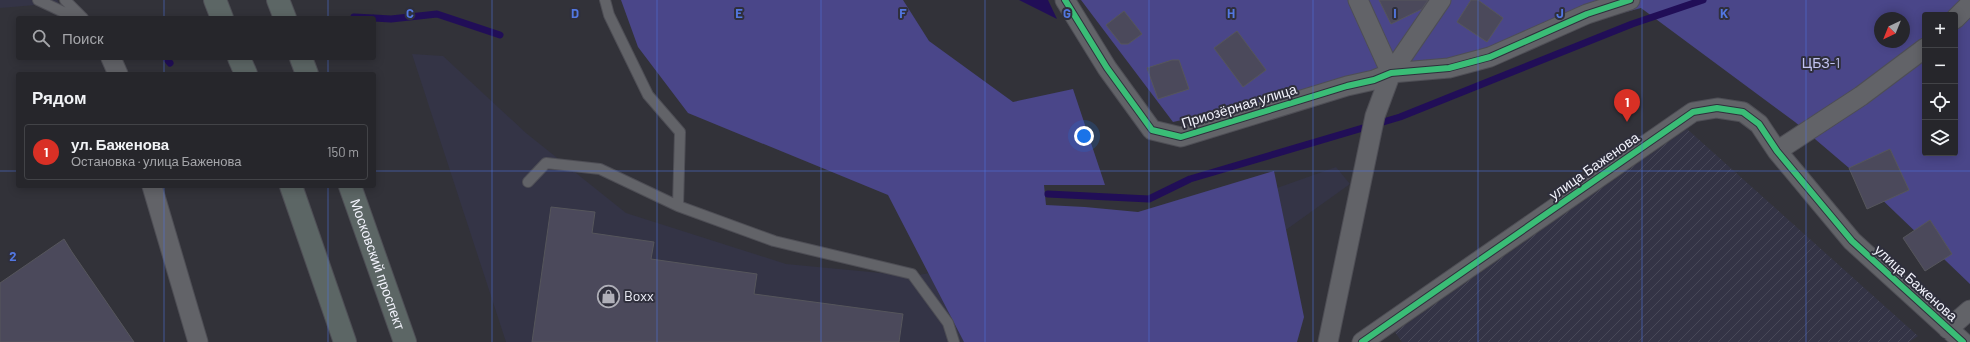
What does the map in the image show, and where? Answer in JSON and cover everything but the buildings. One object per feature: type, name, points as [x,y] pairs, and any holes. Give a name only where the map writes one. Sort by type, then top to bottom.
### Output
[{"type":"main road","points":[[215,0],[221,16]]},
{"type":"main road","points":[[278,0],[284,16]]},
{"type":"main road","points":[[240,60],[245,72]]},
{"type":"main road","points":[[302,60],[306,72]]},
{"type":"main road","points":[[292,188],[345,342]]},
{"type":"main road","name":"Московский проспект","points":[[351,188],[405,342]]},
{"type":"street","name":"Приозёрная улица","points":[[1065,0],[1107,68],[1152,130],[1181,137],[1347,86],[1374,80],[1391,73],[1449,68],[1490,57],[1587,14],[1630,0]]},
{"type":"street","points":[[1358,0],[1391,73]]},
{"type":"street","points":[[1328,342],[1375,116],[1391,73],[1441,0]]},
{"type":"street","points":[[1958,16],[1970,4]]},
{"type":"street","points":[[1777,150],[1861,96],[1922,50]]},
{"type":"street","points":[[112,60],[117,72]]},
{"type":"street","name":"улица Баженова","points":[[1362,342],[1693,112],[1716,108],[1743,112],[1759,124],[1777,150],[1852,241],[1963,342]]},
{"type":"street","points":[[153,188],[198,342]]},
{"type":"street","points":[[1948,328],[1970,310]]},
{"type":"lane","points":[[38,0],[72,16]]},
{"type":"lane","points":[[66,0],[81,16]]},
{"type":"lane","points":[[605,0],[609,15],[648,95],[680,132],[678,206]]},
{"type":"lane","points":[[528,182],[546,163],[600,169],[678,206],[774,241],[912,274],[948,323],[954,342]]},
{"type":"shaded area","points":[[0,0],[57,0],[59,3],[0,8]]},
{"type":"shaded area","points":[[1019,0],[1048,0],[1057,19]]},
{"type":"shaded area","points":[[412,54],[443,56],[526,133],[626,213],[786,264],[913,276],[1151,233],[1336,167],[1350,184],[1129,342],[506,342]]},
{"type":"shaded area","points":[[1687,129],[1918,336],[1909,342],[1402,342],[1395,332]]},
{"type":"green space","points":[[621,0],[903,0],[929,41],[1013,102],[1073,89],[1105,185],[1044,185],[1046,205],[1138,212],[1274,171],[1304,317],[1297,342],[964,342],[888,195],[688,113],[638,47]]},
{"type":"green space","name":"ЦБЗ-1","points":[[1081,0],[1970,0],[1970,284],[1849,168],[1795,122],[1641,8],[1391,73],[1173,122]]},
{"type":"waterway","points":[[1048,194],[1149,199],[1190,179],[1400,117],[1632,24],[1703,0]]},
{"type":"waterway","points":[[376,18],[391,19],[437,14],[500,35]]},
{"type":"cycle path","points":[[1065,0],[1107,68],[1152,130],[1181,137],[1347,86],[1374,80],[1391,73],[1449,68],[1490,57],[1587,14],[1630,0]]},
{"type":"cycle path","points":[[1362,342],[1693,112],[1717,108],[1743,112],[1759,124],[1777,151],[1852,241],[1963,342]]},
{"type":"place","name":"ул. Баженова","points":[[1627,122]]},
{"type":"place","name":"Boxx","points":[[608,296]]}]
